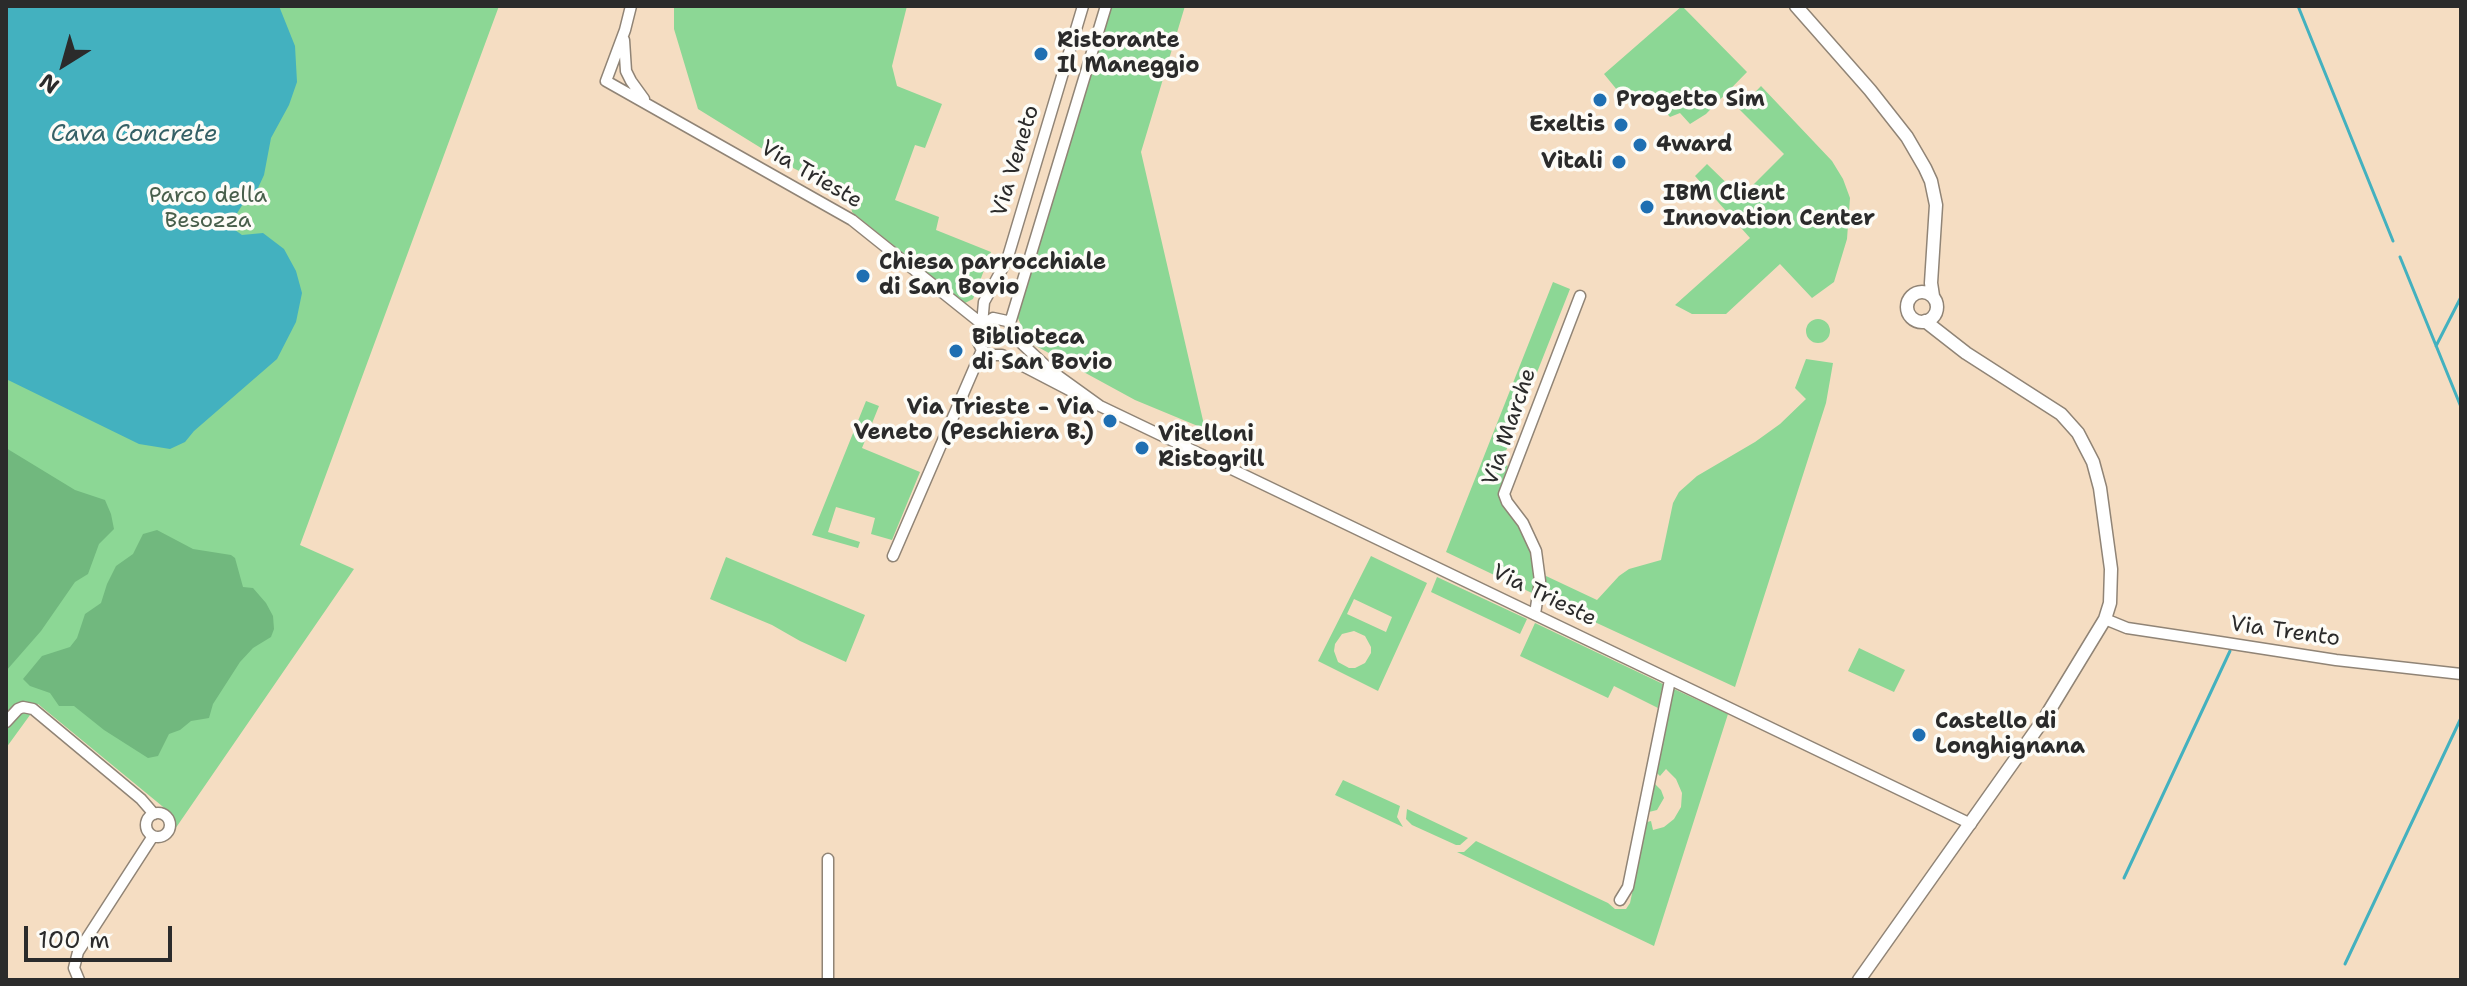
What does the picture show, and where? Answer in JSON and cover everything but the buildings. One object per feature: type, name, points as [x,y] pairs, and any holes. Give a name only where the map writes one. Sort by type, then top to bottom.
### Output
[{"type":"street","points":[[631,6],[625,30],[626,71],[650,106]]},
{"type":"street","name":"Via Veneto","points":[[982,324],[984,302],[1007,260],[1083,6]]},
{"type":"street","name":"Via Veneto","points":[[1010,323],[1106,6]]},
{"type":"street","points":[[1796,6],[1907,137],[1931,181],[1936,205],[1931,283],[1937,306],[1930,318]]},
{"type":"street","name":"Via Trieste","points":[[625,30],[606,81],[852,220],[982,324]]},
{"type":"street","points":[[1930,318],[1915,319],[1908,308],[1910,298],[1919,292],[1932,267]]},
{"type":"street","points":[[1919,292],[1933,296]]},
{"type":"street","name":"Via Marche","points":[[1535,614],[1540,581],[1536,551],[1528,531],[1504,494],[1580,296]]},
{"type":"street","points":[[1016,338],[1011,349],[993,356],[982,350],[977,336],[982,324],[995,318],[1010,323],[1016,338],[1050,370],[1100,406]]},
{"type":"street","points":[[1859,980],[2046,716],[2105,619],[2111,590],[2109,549],[2097,474],[2084,443],[2061,414],[1966,353],[1930,318]]},
{"type":"street","points":[[893,556],[982,350]]},
{"type":"street","points":[[1002,355],[1100,406]]},
{"type":"street","name":"Via Trieste","points":[[1100,406],[1971,824]]},
{"type":"street","name":"Via Trento","points":[[2105,619],[2127,628],[2336,660],[2461,674]]},
{"type":"street","points":[[1620,900],[1628,887],[1670,680]]},
{"type":"street","points":[[6,722],[18,709],[33,709],[141,799],[154,814],[167,817],[168,832],[163,836],[153,836]]},
{"type":"street","points":[[153,836],[147,823],[154,814]]},
{"type":"street","points":[[79,980],[74,968],[78,952],[153,836]]},
{"type":"street","points":[[828,859],[828,980]]},
{"type":"green space","name":"Parco della Besozza","points":[[6,6],[499,6],[300,545],[354,569],[173,832],[174,819],[162,806],[38,704],[6,748]]},
{"type":"green space","points":[[674,6],[907,6],[892,66],[897,86],[942,104],[925,148],[915,145],[895,200],[939,217],[936,230],[991,252],[973,299],[965,303],[852,212],[849,194],[795,169],[698,109],[674,29]]},
{"type":"green space","points":[[1112,6],[1185,6],[1141,152],[1205,429],[1135,400],[1036,346],[1027,339],[1017,316]]},
{"type":"green space","points":[[1682,6],[1747,72],[1706,114],[1690,124],[1680,113],[1670,117],[1648,92],[1631,107],[1604,74]]},
{"type":"green space","points":[[1761,86],[1832,161],[1843,179],[1850,198],[1847,239],[1834,282],[1812,298],[1780,264],[1726,314],[1692,314],[1675,305],[1750,238],[1695,176],[1707,164],[1741,197],[1784,154],[1739,109]]},
{"type":"green space","points":[[1553,282],[1570,289],[1502,461],[1508,466],[1498,495],[1527,541],[1532,555],[1534,594],[1446,552]]},
{"type":"green space","points":[[1818,319],[1829,326],[1830,331],[1823,342],[1818,343],[1807,336],[1806,331],[1813,320]]},
{"type":"green space","points":[[1806,359],[1833,363],[1826,403],[1735,687],[1545,599],[1546,576],[1597,600],[1629,569],[1661,560],[1673,503],[1679,492],[1697,476],[1780,424],[1806,399],[1795,388]]},
{"type":"green space","points":[[866,401],[879,406],[862,448],[920,472],[892,540],[871,534],[875,518],[836,507],[828,532],[860,542],[858,548],[812,535]]},
{"type":"green space","points":[[6,448],[75,490],[105,500],[114,529],[99,544],[88,574],[75,582],[41,631],[6,671]]},
{"type":"green space","points":[[157,530],[193,549],[235,558],[243,587],[253,588],[266,603],[273,616],[274,629],[271,637],[253,648],[240,662],[213,704],[209,718],[191,721],[169,734],[158,756],[148,758],[74,706],[59,706],[50,693],[30,686],[23,679],[42,656],[70,647],[77,638],[85,614],[101,603],[116,566],[133,554],[143,534]]},
{"type":"green space","points":[[1371,556],[1427,583],[1378,691],[1318,661]],"holes":[[[1354,599],[1392,617],[1386,632],[1347,614]],[[1354,631],[1365,636],[1371,653],[1365,663],[1349,668],[1338,662],[1334,651],[1342,634]]]},
{"type":"green space","points":[[726,557],[865,615],[846,662],[772,625],[710,599]]},
{"type":"green space","points":[[1437,577],[1527,619],[1520,634],[1431,592]]},
{"type":"green space","points":[[1535,623],[1663,684],[1658,708],[1614,686],[1608,698],[1520,656]]},
{"type":"green space","points":[[1859,648],[1905,670],[1894,692],[1848,671]]},
{"type":"green space","points":[[1674,689],[1728,714],[1654,946],[1457,852],[1464,852],[1476,841],[1615,909],[1626,909],[1630,903],[1647,822],[1651,821],[1653,830],[1664,827],[1674,819],[1681,807],[1682,793],[1676,779],[1666,769],[1660,776],[1657,773]]},
{"type":"green space","points":[[1343,780],[1400,806],[1397,817],[1403,827],[1335,795]]},
{"type":"green space","points":[[1655,784],[1664,798],[1657,810],[1649,812]]},
{"type":"green space","points":[[1407,809],[1468,838],[1456,845],[1412,825],[1406,819]]},
{"type":"water","name":"Cava Concrete","points":[[6,6],[279,6],[295,46],[297,82],[289,105],[271,138],[264,175],[258,188],[236,215],[235,230],[242,235],[263,233],[284,249],[296,271],[302,293],[296,322],[277,359],[185,442],[170,449],[139,444],[6,379]]},
{"type":"waterway","points":[[2298,6],[2393,241]]},
{"type":"waterway","points":[[2400,257],[2461,407]]},
{"type":"waterway","points":[[2436,346],[2461,297]]},
{"type":"waterway","points":[[2124,878],[2230,651]]},
{"type":"waterway","points":[[2345,964],[2461,718]]},
{"type":"place","name":"Ristorante Il Maneggio","points":[[1041,54]]},
{"type":"place","name":"Progetto Sim","points":[[1600,100]]},
{"type":"place","name":"Exeltis","points":[[1621,125]]},
{"type":"place","name":"4ward","points":[[1640,145]]},
{"type":"place","name":"Vitali","points":[[1619,162]]},
{"type":"place","name":"IBM Client Innovation Center","points":[[1647,207]]},
{"type":"place","name":"Chiesa parrocchiale di San Bovio","points":[[863,276]]},
{"type":"place","name":"Biblioteca di San Bovio","points":[[956,351]]},
{"type":"place","name":"Via Trieste - Via Veneto (Peschiera B.)","points":[[1110,421]]},
{"type":"place","name":"Vitelloni Ristogrill","points":[[1142,448]]},
{"type":"place","name":"Castello di Longhignana","points":[[1919,735]]}]
